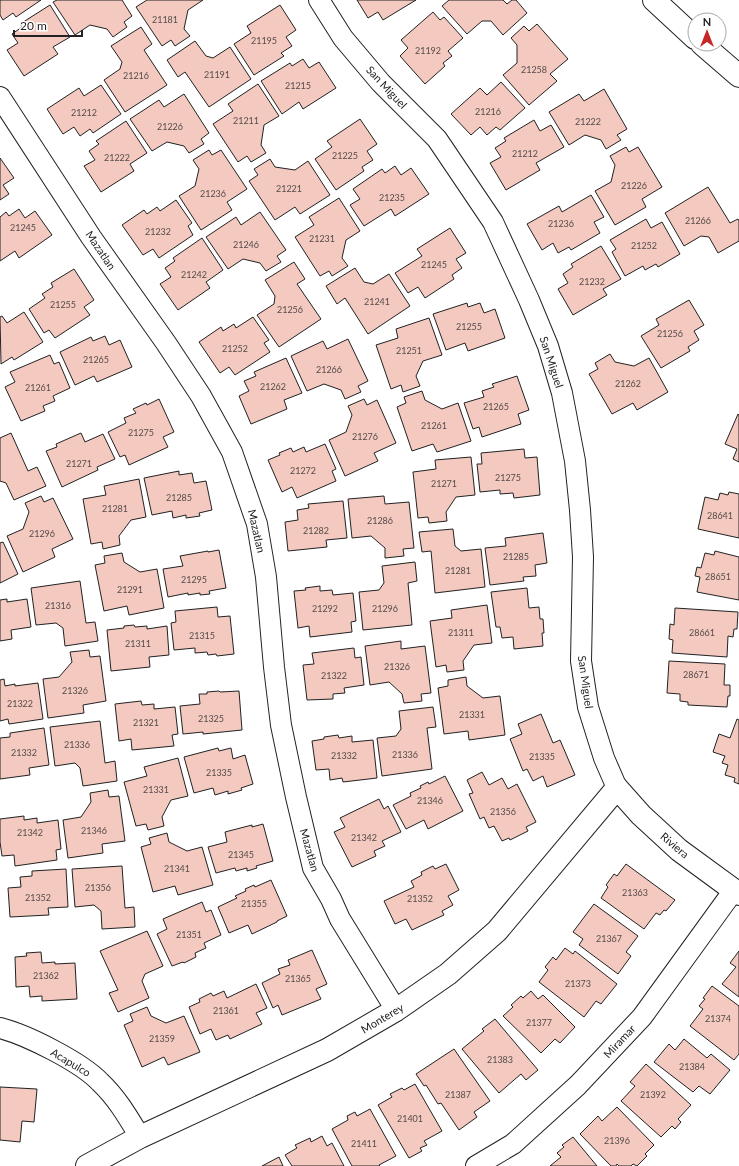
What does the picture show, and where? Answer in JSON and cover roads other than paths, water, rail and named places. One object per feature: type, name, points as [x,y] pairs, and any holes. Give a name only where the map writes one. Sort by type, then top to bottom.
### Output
[{"type":"street","name":"San Miguel","points":[[319,0],[342,38],[381,82],[437,139],[493,222],[529,300],[548,346],[562,393],[575,461],[583,557],[581,661],[588,707],[604,758],[618,788]]},
{"type":"street","points":[[654,0],[687,31]]},
{"type":"street","points":[[711,52],[739,76]]},
{"type":"street","name":"Mazatlan","points":[[0,97],[91,237],[166,343],[201,396],[232,452],[257,524],[266,577],[281,725],[313,868],[331,899],[340,919],[396,1010]]},
{"type":"street","name":"Riviera","points":[[618,788],[641,815],[679,850],[737,892]]},
{"type":"street","name":"Monterey","points":[[86,1166],[140,1137],[327,1050],[396,1010],[448,974],[497,930],[618,788]]},
{"type":"street","name":"Miramar","points":[[476,1166],[513,1144],[578,1085],[642,1017],[737,892]]},
{"type":"street","name":"Acapulco","points":[[0,1028],[33,1040],[77,1064],[100,1081],[122,1107],[140,1137]]}]
